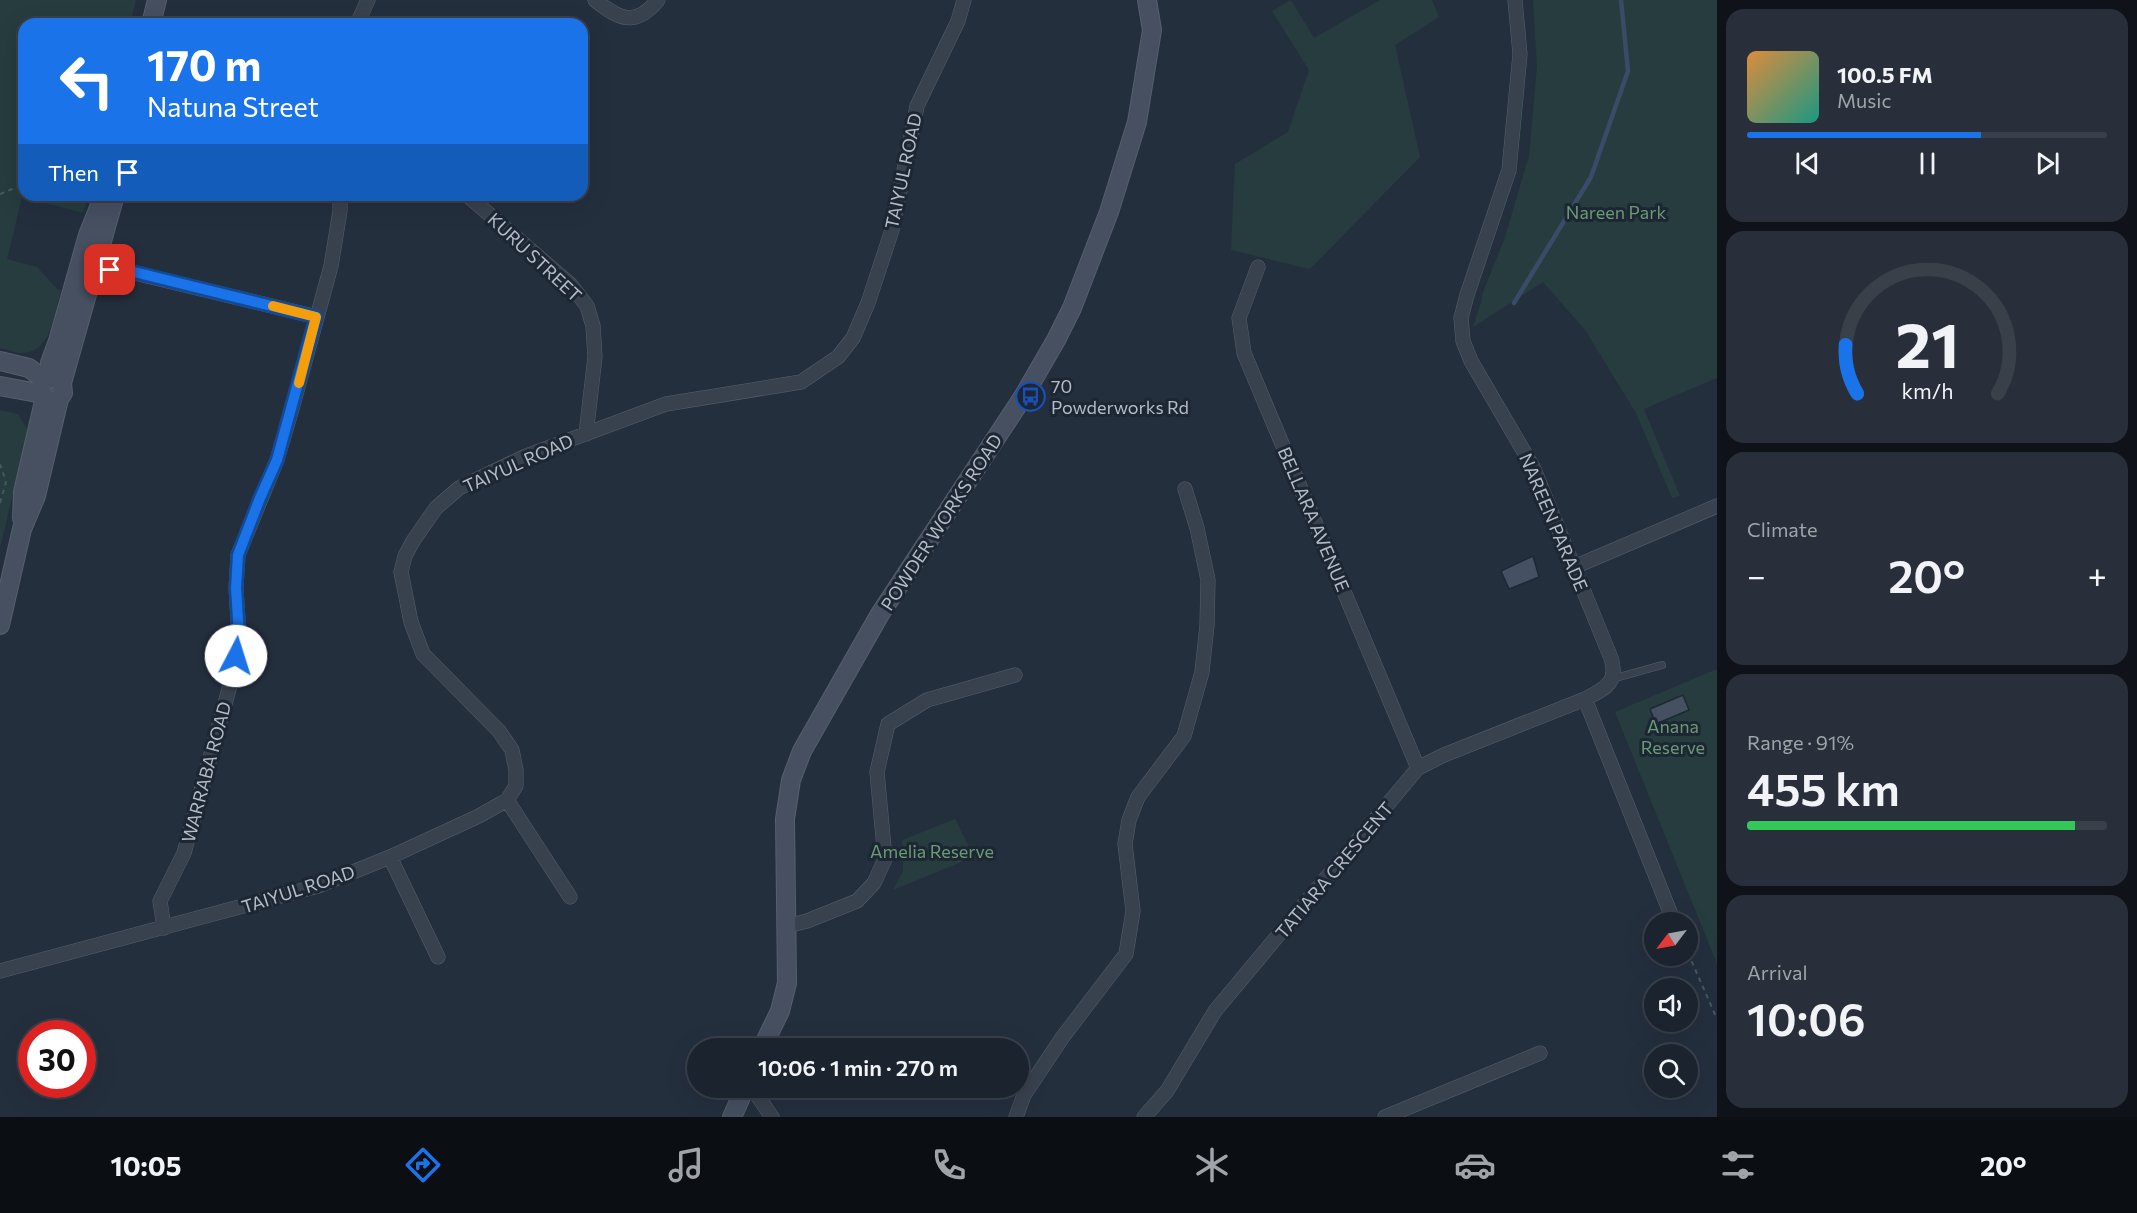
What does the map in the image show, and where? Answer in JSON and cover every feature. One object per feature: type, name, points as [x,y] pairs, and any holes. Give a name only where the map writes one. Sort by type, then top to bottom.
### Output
[{"type":"main road","points":[[152,18],[157,0]]},
{"type":"main road","name":"POWDER WORKS ROAD","points":[[767,1038],[780,1011],[787,983],[785,819],[791,780],[813,732],[880,614],[1023,398],[1072,308],[1109,212],[1137,122],[1152,30],[1147,0]]},
{"type":"main road","points":[[0,625],[22,529],[23,492],[50,385],[58,340],[88,235],[102,201]]},
{"type":"main road","points":[[50,385],[91,278],[113,201]]},
{"type":"main road","points":[[0,362],[29,368],[50,385]]},
{"type":"main road","points":[[0,386],[50,385]]},
{"type":"main road","points":[[732,1117],[741,1098]]},
{"type":"street","points":[[360,18],[368,0]]},
{"type":"street","points":[[595,0],[612,13],[623,18],[632,18],[652,8],[658,0]]},
{"type":"street","name":"TAIYUL ROAD","points":[[0,971],[318,886],[390,857],[479,816],[507,800],[516,786],[512,750],[499,731],[423,654],[411,622],[401,572],[405,556],[413,541],[435,508],[459,488],[526,456],[666,405],[801,382],[838,357],[853,338],[867,303],[892,230],[917,106],[958,21],[964,0]]},
{"type":"street","name":"NAREEN PARADE","points":[[1515,0],[1520,54],[1509,170],[1463,306],[1462,331],[1466,352],[1533,467],[1611,658],[1614,672],[1612,679]]},
{"type":"street","name":"WARRABA ROAD","points":[[164,928],[160,901],[184,853],[232,678],[239,635],[236,588],[238,555],[277,460],[331,266],[340,201]]},
{"type":"street","name":"KURU STREET","points":[[474,201],[563,278],[587,306],[593,326],[595,357],[586,434]]},
{"type":"street","points":[[100,244],[105,255],[118,268]]},
{"type":"street","name":"BELLARA AVENUE","points":[[1258,267],[1239,318],[1244,353],[1418,768]]},
{"type":"street","points":[[91,278],[106,270],[118,268],[316,317]]},
{"type":"street","points":[[1016,1117],[1024,1095],[1062,1038],[1126,954],[1133,911],[1125,844],[1129,820],[1138,797],[1184,736],[1202,672],[1207,625],[1208,580],[1197,528],[1185,489]]},
{"type":"street","points":[[1574,567],[1717,506]]},
{"type":"street","points":[[787,926],[807,921],[857,901],[874,883],[885,859],[877,772],[888,724],[927,700],[1015,675]]},
{"type":"street","points":[[1612,679],[1603,689],[1585,699],[1670,912]]},
{"type":"street","name":"TATIARA CRESCENT","points":[[1144,1117],[1167,1091],[1215,1011],[1418,768],[1444,755],[1585,699]]},
{"type":"street","points":[[507,800],[570,897]]},
{"type":"street","points":[[390,857],[438,957]]},
{"type":"street","points":[[1385,1117],[1540,1053]]},
{"type":"street","points":[[759,1098],[772,1117]]},
{"type":"lane","points":[[1612,679],[1662,665]]},
{"type":"path","points":[[0,194],[18,186]]},
{"type":"path","points":[[0,464],[6,482],[0,503]]},
{"type":"path","points":[[1694,966],[1717,1019]]},
{"type":"green space","points":[[0,0],[136,0],[132,18],[18,18],[18,201],[21,201],[7,259],[37,267],[57,289],[61,290],[50,331],[38,348],[18,353],[0,348]]},
{"type":"green space","points":[[1291,0],[1314,38],[1380,0],[1432,0],[1439,17],[1395,45],[1420,157],[1310,269],[1231,250],[1235,164],[1288,132],[1309,70],[1272,11]]},
{"type":"green space","name":"Nareen Park","points":[[1533,0],[1717,0],[1717,378],[1644,409],[1680,496],[1672,498],[1636,413],[1585,330],[1543,282],[1473,327],[1483,292],[1504,240],[1529,156],[1537,66]]},
{"type":"green space","points":[[37,201],[86,201],[83,213]]},
{"type":"green space","points":[[0,410],[18,414],[28,430],[0,548]]},
{"type":"green space","name":"Anana Reserve","points":[[1717,669],[1717,964],[1698,912],[1696,912],[1615,712]]},
{"type":"green space","name":"Amelia Reserve","points":[[955,819],[969,847],[964,861],[893,890],[903,871],[902,840]]},
{"type":"building","points":[[1533,556],[1539,577],[1509,589],[1501,571]]},
{"type":"building","points":[[1683,695],[1689,710],[1656,724],[1650,709]]},
{"type":"waterway","points":[[1514,303],[1591,177],[1628,71],[1621,0]]},
{"type":"slow traffic","points":[[273,306],[316,317],[299,383]]},
{"type":"place","name":"70 Powderworks Rd","points":[[1030,396]]},
{"type":"route","points":[[110,270],[118,268],[316,317],[277,460],[238,555],[236,588],[239,635],[236,656]]}]
